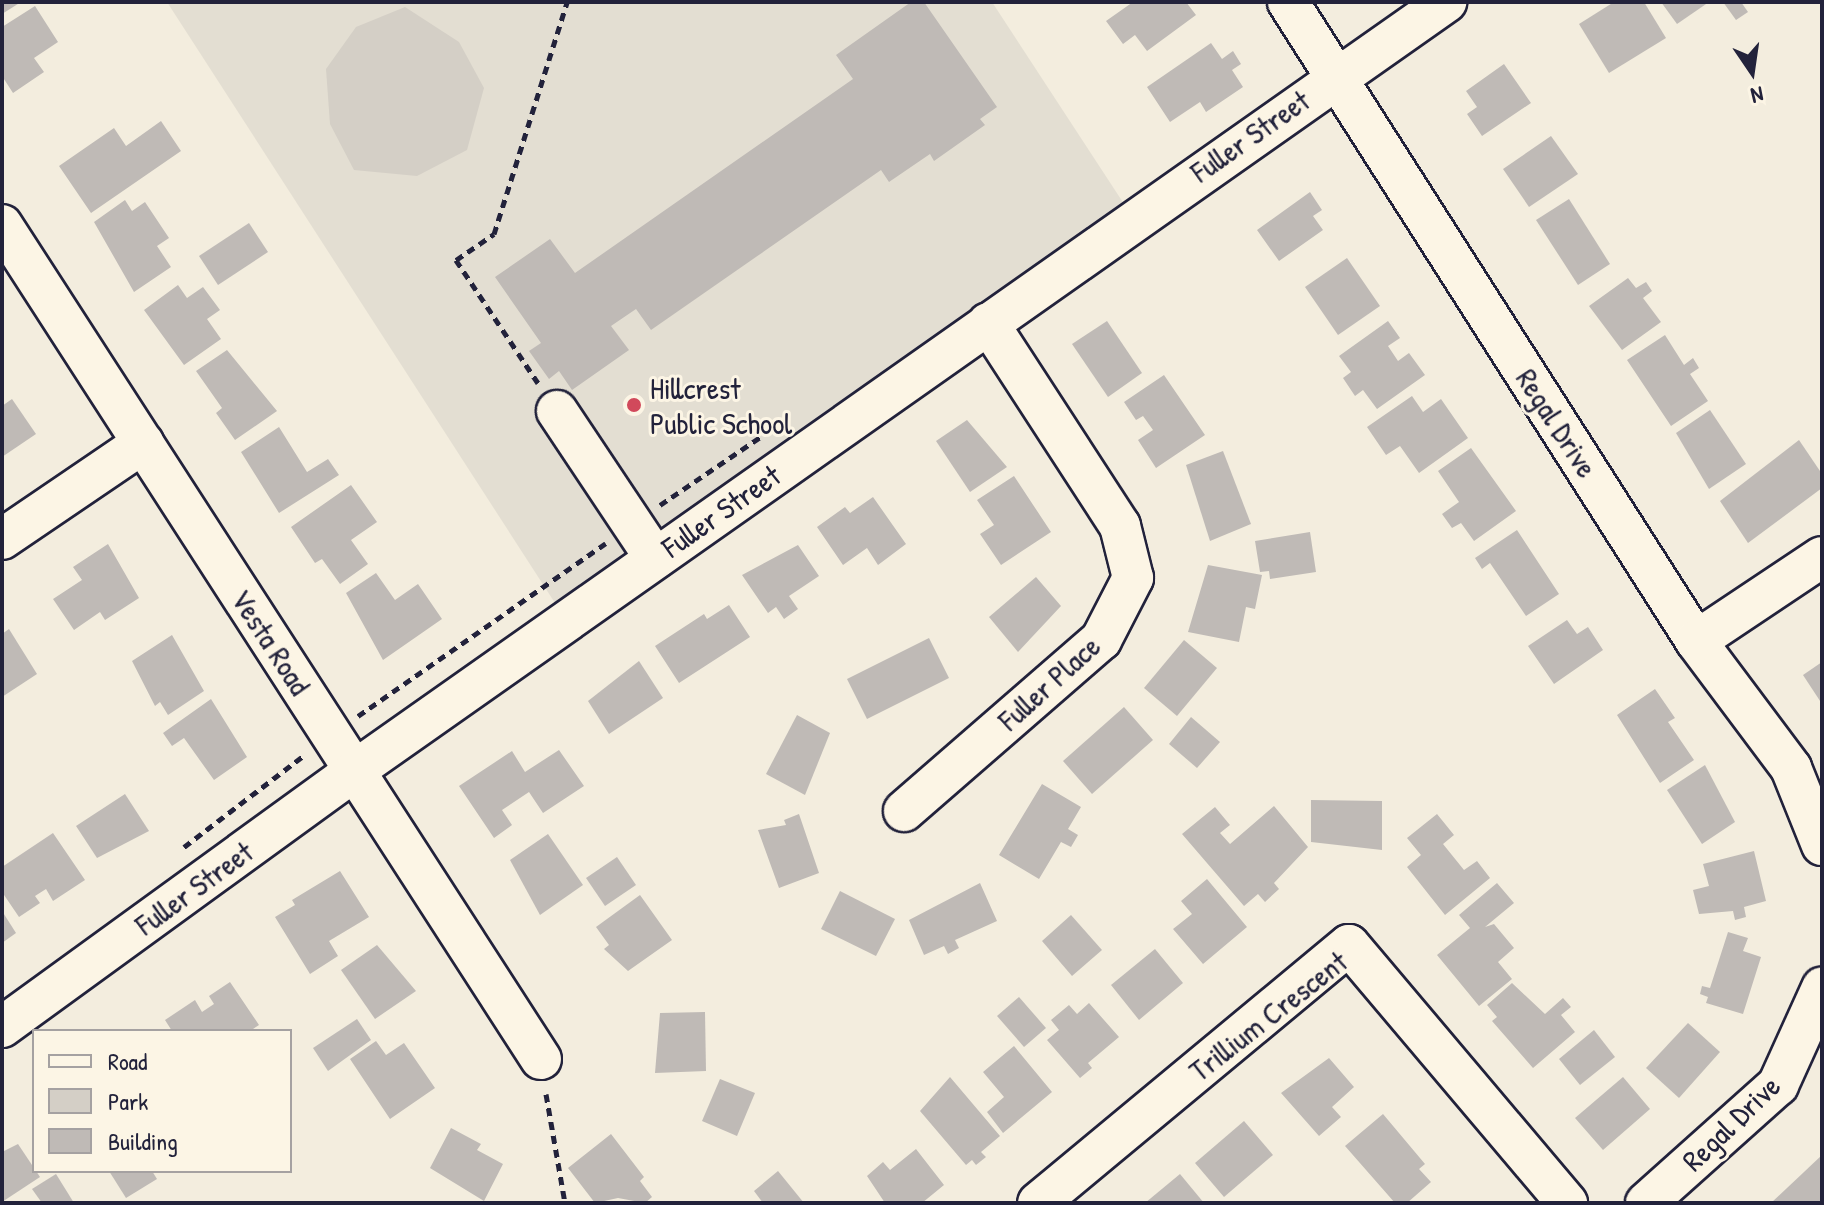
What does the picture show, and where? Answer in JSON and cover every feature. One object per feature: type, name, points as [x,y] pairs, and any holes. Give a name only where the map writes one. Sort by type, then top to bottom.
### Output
[{"type":"street","name":"Regal Drive","points":[[1288,2],[1696,641],[1791,768],[1822,845]]},
{"type":"street","name":"Fuller Street","points":[[2,1027],[354,771],[1335,75],[1446,2]]},
{"type":"street","name":"Vesta Road","points":[[2,225],[541,1059]]},
{"type":"street","name":"Fuller Place","points":[[904,811],[1101,640],[1133,578],[1120,526],[988,323]]},
{"type":"street","points":[[557,411],[655,558]]},
{"type":"street","points":[[2,539],[143,443]]},
{"type":"street","points":[[1696,641],[1822,557]]},
{"type":"street","name":"Trillium Crescent","points":[[1038,1203],[1349,945],[1567,1203]]},
{"type":"street","name":"Regal Drive","points":[[1646,1203],[1778,1085],[1822,988]]},
{"type":"path","points":[[557,411],[456,260],[494,234],[567,2]]},
{"type":"path","points":[[357,717],[610,540]]},
{"type":"path","points":[[541,1059],[565,1203]]},
{"type":"shaded area","name":"Hillcrest Public School","points":[[167,2],[992,2],[1126,207],[555,603]]},
{"type":"green space","points":[[405,7],[459,42],[484,88],[467,150],[417,176],[354,170],[330,124],[326,69],[356,27]]},
{"type":"building","points":[[2,2],[21,2],[2,14]]},
{"type":"building","points":[[911,2],[924,2],[997,107],[980,119],[985,125],[934,161],[930,154],[889,182],[881,170],[651,330],[636,309],[611,326],[629,350],[572,390],[559,371],[549,379],[529,351],[541,343],[495,277],[550,239],[575,273],[853,79],[836,55]]},
{"type":"building","points":[[1133,2],[1186,2],[1196,15],[1147,51],[1135,35],[1123,44],[1106,21]]},
{"type":"building","points":[[1614,2],[1644,2],[1666,38],[1609,73],[1579,24]]},
{"type":"building","points":[[1661,2],[1709,2],[1677,24]]},
{"type":"building","points":[[1723,2],[1741,2],[1748,12],[1736,20]]},
{"type":"building","points":[[35,6],[58,42],[34,58],[44,72],[13,93],[2,76],[2,27]]},
{"type":"building","points":[[1211,43],[1222,59],[1233,51],[1241,64],[1232,70],[1243,87],[1206,112],[1200,102],[1170,122],[1147,87]]},
{"type":"building","points":[[1504,64],[1531,103],[1482,136],[1467,114],[1477,107],[1466,91]]},
{"type":"building","points":[[161,121],[181,151],[91,213],[59,166],[114,128],[126,146]]},
{"type":"building","points":[[1551,136],[1578,174],[1529,207],[1503,169]]},
{"type":"building","points":[[1310,192],[1322,210],[1313,216],[1323,230],[1279,261],[1257,230]]},
{"type":"building","points":[[1569,199],[1610,264],[1578,285],[1536,220]]},
{"type":"building","points":[[125,200],[132,211],[145,202],[169,238],[157,246],[171,267],[134,292],[94,222]]},
{"type":"building","points":[[249,223],[268,252],[218,285],[199,256]]},
{"type":"building","points":[[1347,258],[1380,306],[1338,335],[1305,287]]},
{"type":"building","points":[[1628,278],[1636,288],[1646,282],[1652,291],[1643,298],[1661,322],[1622,350],[1589,306]]},
{"type":"building","points":[[178,285],[187,298],[203,287],[220,310],[207,319],[221,339],[184,365],[144,310]]},
{"type":"building","points":[[1107,321],[1142,373],[1108,397],[1072,344]]},
{"type":"building","points":[[1388,321],[1400,338],[1388,346],[1398,361],[1409,353],[1425,375],[1377,409],[1363,390],[1355,396],[1343,378],[1351,372],[1339,356]]},
{"type":"building","points":[[1665,335],[1684,365],[1693,358],[1699,368],[1690,374],[1708,401],[1671,426],[1627,360]]},
{"type":"building","points":[[227,350],[277,411],[235,440],[216,413],[222,408],[196,371]]},
{"type":"building","points":[[1164,375],[1205,435],[1156,468],[1138,440],[1153,430],[1143,416],[1136,420],[1124,402]]},
{"type":"building","points":[[1412,396],[1423,412],[1441,399],[1468,438],[1419,473],[1400,446],[1386,455],[1367,427]]},
{"type":"building","points":[[12,399],[36,434],[2,457],[2,406]]},
{"type":"building","points":[[1710,410],[1746,464],[1709,489],[1676,433]]},
{"type":"building","points":[[967,420],[1007,467],[970,492],[936,441]]},
{"type":"building","points":[[279,427],[307,472],[328,459],[339,475],[279,513],[241,452]]},
{"type":"building","points":[[1799,440],[1822,474],[1822,488],[1748,543],[1720,501]]},
{"type":"building","points":[[1471,448],[1516,511],[1474,541],[1461,523],[1452,528],[1442,514],[1459,502],[1438,471]]},
{"type":"building","points":[[1223,451],[1251,524],[1210,541],[1186,465]]},
{"type":"building","points":[[1014,476],[1051,532],[1001,565],[980,534],[994,525],[977,500]]},
{"type":"building","points":[[351,485],[377,522],[351,540],[368,564],[340,584],[322,559],[315,563],[291,527]]},
{"type":"building","points":[[873,497],[906,544],[878,565],[867,548],[843,565],[817,527],[845,507],[850,513]]},
{"type":"building","points":[[1517,530],[1559,594],[1526,616],[1490,563],[1482,569],[1475,558]]},
{"type":"building","points":[[1310,532],[1316,572],[1270,579],[1269,571],[1260,572],[1255,541]]},
{"type":"building","points":[[108,544],[139,598],[105,620],[100,612],[74,630],[53,599],[82,580],[73,567]]},
{"type":"building","points":[[798,545],[819,576],[789,596],[798,609],[784,619],[776,607],[768,613],[742,575]]},
{"type":"building","points":[[1208,565],[1262,575],[1255,609],[1246,607],[1239,642],[1188,632]]},
{"type":"building","points":[[376,573],[395,600],[418,584],[442,619],[383,660],[346,593]]},
{"type":"building","points":[[1036,577],[1061,606],[1018,652],[989,617]]},
{"type":"building","points":[[729,605],[750,637],[679,683],[655,646],[704,614],[707,619]]},
{"type":"building","points":[[1567,620],[1577,634],[1588,627],[1603,650],[1554,684],[1528,646]]},
{"type":"building","points":[[9,629],[37,674],[2,697],[2,634]]},
{"type":"building","points":[[172,635],[204,691],[168,715],[160,702],[155,706],[132,661]]},
{"type":"building","points":[[929,638],[949,678],[867,719],[847,679]]},
{"type":"building","points":[[1184,640],[1217,668],[1177,716],[1144,688]]},
{"type":"building","points":[[639,661],[663,698],[609,734],[588,701]]},
{"type":"building","points":[[1822,662],[1822,704],[1803,675]]},
{"type":"building","points":[[1655,689],[1675,718],[1668,722],[1694,760],[1660,783],[1617,715]]},
{"type":"building","points":[[211,699],[247,757],[214,780],[184,738],[172,746],[163,733]]},
{"type":"building","points":[[1124,707],[1153,740],[1092,794],[1063,761]]},
{"type":"building","points":[[797,715],[830,733],[805,795],[766,774]]},
{"type":"building","points":[[1191,717],[1220,742],[1197,768],[1169,744]]},
{"type":"building","points":[[559,750],[584,786],[543,813],[529,792],[502,810],[512,825],[494,838],[459,786],[512,751],[525,772]]},
{"type":"building","points":[[1705,765],[1735,822],[1702,844],[1667,790]]},
{"type":"building","points":[[1042,784],[1081,807],[1068,829],[1078,835],[1071,847],[1061,842],[1039,879],[999,855]]},
{"type":"building","points":[[125,794],[149,831],[97,858],[76,826]]},
{"type":"building","points":[[1311,800],[1382,801],[1382,850],[1311,842]]},
{"type":"building","points":[[1274,806],[1308,847],[1274,883],[1279,889],[1265,902],[1258,894],[1244,906],[1182,834],[1215,807],[1230,825],[1220,833],[1230,844]]},
{"type":"building","points":[[799,814],[819,873],[779,888],[758,830],[786,825],[784,820]]},
{"type":"building","points":[[1437,814],[1454,835],[1443,844],[1464,870],[1477,861],[1490,878],[1445,915],[1407,867],[1421,855],[1407,838]]},
{"type":"building","points":[[53,833],[85,880],[53,901],[46,889],[35,896],[40,903],[19,917],[2,892],[2,867]]},
{"type":"building","points":[[548,834],[583,885],[540,915],[510,860]]},
{"type":"building","points":[[1754,851],[1766,901],[1744,907],[1746,917],[1735,920],[1733,911],[1699,914],[1693,890],[1709,886],[1703,864]]},
{"type":"building","points":[[617,857],[636,885],[605,906],[586,878]]},
{"type":"building","points":[[340,871],[369,917],[329,941],[338,956],[310,974],[275,917],[295,905],[292,900]]},
{"type":"building","points":[[1207,879],[1247,927],[1203,964],[1173,929],[1192,914],[1181,901]]},
{"type":"building","points":[[980,883],[997,921],[955,940],[959,948],[948,954],[944,946],[924,955],[909,920]]},
{"type":"building","points":[[1497,883],[1514,903],[1485,927],[1494,924],[1514,948],[1498,962],[1512,979],[1479,1006],[1437,955],[1470,928],[1459,915]]},
{"type":"building","points":[[840,891],[895,919],[876,956],[821,929]]},
{"type":"building","points":[[640,895],[672,940],[628,971],[604,949],[609,945],[596,927]]},
{"type":"building","points":[[2,911],[16,933],[2,943]]},
{"type":"building","points":[[1071,915],[1102,950],[1072,976],[1042,941]]},
{"type":"building","points":[[1728,932],[1748,938],[1743,951],[1761,957],[1743,1014],[1706,1003],[1708,997],[1700,994],[1702,986],[1710,988]]},
{"type":"building","points":[[377,945],[416,991],[375,1019],[341,970]]},
{"type":"building","points":[[1155,949],[1183,983],[1139,1020],[1111,985]]},
{"type":"building","points":[[230,982],[259,1025],[253,1029],[171,1029],[165,1020],[195,1000],[202,1012],[214,1004],[209,996]]},
{"type":"building","points":[[1512,983],[1545,1014],[1563,998],[1571,1007],[1561,1015],[1575,1032],[1533,1068],[1492,1021],[1497,1017],[1487,1005]]},
{"type":"building","points":[[1019,997],[1046,1028],[1024,1047],[997,1016]]},
{"type":"building","points":[[1089,1003],[1119,1037],[1088,1063],[1092,1068],[1080,1078],[1047,1040],[1059,1030],[1051,1020],[1069,1005],[1077,1014]]},
{"type":"building","points":[[705,1012],[706,1071],[655,1073],[660,1013]]},
{"type":"building","points":[[357,1019],[371,1040],[328,1071],[313,1048]]},
{"type":"building","points":[[1688,1023],[1720,1052],[1679,1098],[1646,1068]]},
{"type":"building","points":[[1594,1030],[1615,1057],[1580,1085],[1559,1059]]},
{"type":"building","points":[[376,1041],[386,1055],[404,1043],[435,1088],[390,1119],[350,1059]]},
{"type":"building","points":[[1014,1046],[1052,1092],[1003,1133],[987,1112],[1004,1097],[983,1072]]},
{"type":"building","points":[[1329,1058],[1354,1087],[1332,1107],[1341,1117],[1319,1136],[1281,1093]]},
{"type":"building","points":[[950,1077],[1000,1136],[981,1152],[986,1157],[976,1165],[972,1160],[966,1165],[920,1111]]},
{"type":"building","points":[[1623,1077],[1650,1109],[1603,1150],[1575,1118]]},
{"type":"building","points":[[720,1079],[755,1093],[737,1136],[702,1121]]},
{"type":"building","points":[[1383,1114],[1425,1164],[1419,1169],[1431,1182],[1407,1203],[1395,1203],[1345,1146]]},
{"type":"building","points":[[1244,1121],[1273,1155],[1224,1197],[1195,1163]]},
{"type":"building","points":[[451,1128],[481,1144],[477,1150],[503,1164],[484,1201],[430,1168]]},
{"type":"building","points":[[611,1134],[644,1177],[640,1181],[652,1197],[645,1203],[618,1198],[595,1203],[568,1168]]},
{"type":"building","points":[[18,1144],[32,1165],[32,1173],[40,1177],[2,1202],[2,1152]]},
{"type":"building","points":[[916,1149],[944,1185],[922,1203],[885,1203],[867,1176],[883,1162],[890,1170]]},
{"type":"building","points":[[1822,1155],[1822,1203],[1771,1203]]},
{"type":"building","points":[[778,1171],[804,1203],[763,1203],[754,1191]]},
{"type":"building","points":[[110,1173],[153,1173],[157,1179],[126,1198]]},
{"type":"building","points":[[56,1174],[74,1203],[42,1203],[32,1189]]},
{"type":"building","points":[[1180,1174],[1204,1203],[1145,1203]]},
{"type":"place","name":"Hillcrest Public School","points":[[634,405]]}]
